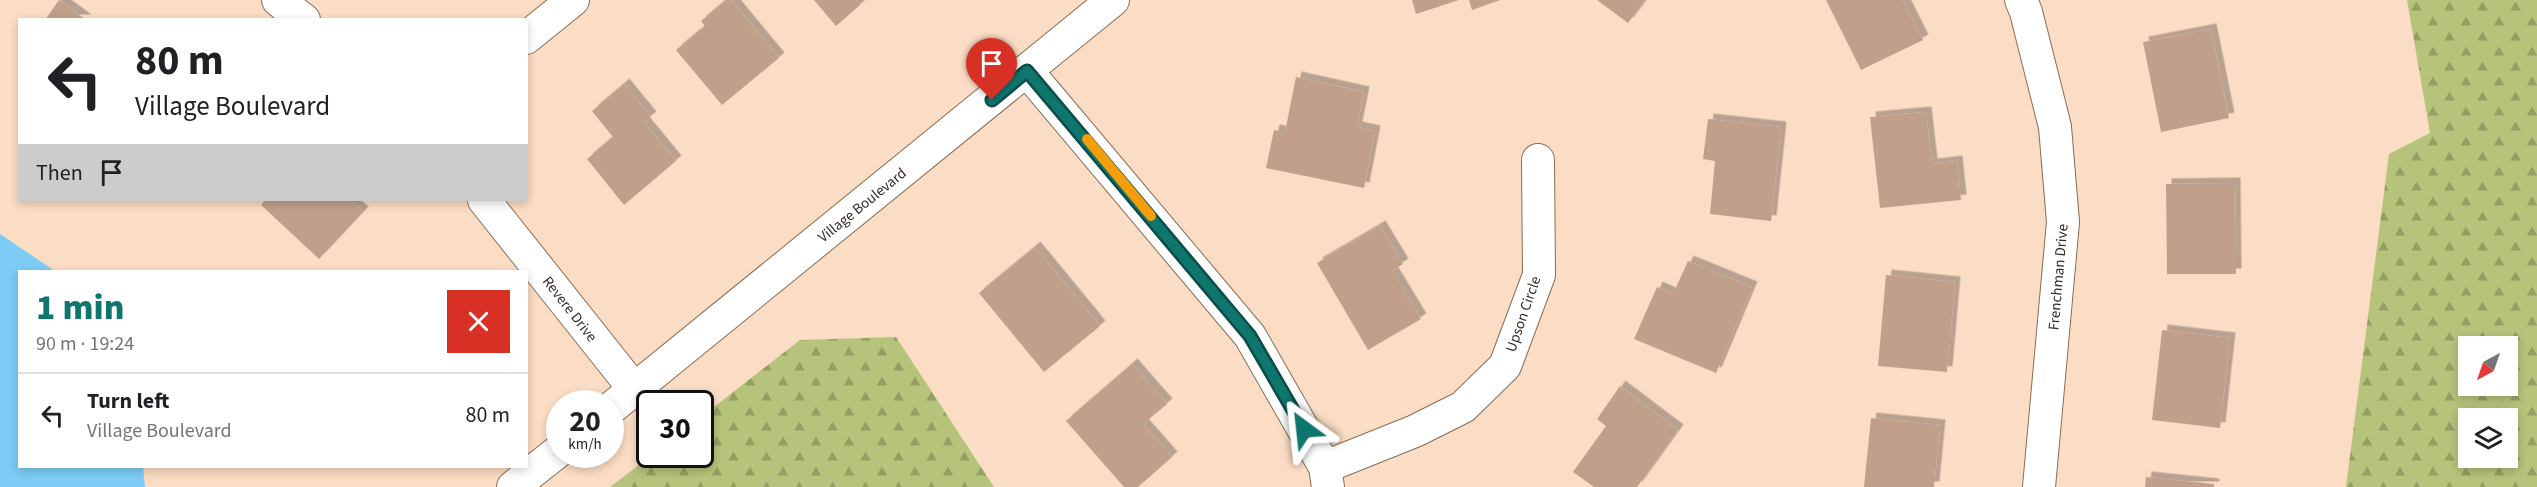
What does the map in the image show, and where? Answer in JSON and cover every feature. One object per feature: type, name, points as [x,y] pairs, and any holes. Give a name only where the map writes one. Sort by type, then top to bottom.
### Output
[{"type":"street","points":[[278,0],[301,18]]},
{"type":"street","points":[[528,36],[573,0]]},
{"type":"street","name":"Village Boulevard","points":[[624,398],[1113,0]]},
{"type":"street","name":"Frenchman Drive","points":[[2021,0],[2055,128],[2063,222],[2039,487]]},
{"type":"street","points":[[1027,71],[1250,336],[1327,477]]},
{"type":"street","name":"Upson Circle","points":[[1327,477],[1463,408],[1505,366],[1539,275],[1538,160]]},
{"type":"street","name":"Revere Drive","points":[[485,201],[635,390]]},
{"type":"street","points":[[513,487],[546,461]]},
{"type":"green space","points":[[2407,0],[2537,0],[2537,487],[2346,487],[2389,154],[2430,133]]},
{"type":"green space","points":[[896,337],[994,487],[610,487],[636,467],[714,468],[714,407],[800,340]]},
{"type":"water","points":[[0,234],[54,270],[18,270],[18,468],[143,468],[145,487],[0,487]]},
{"type":"building","points":[[59,0],[83,18],[46,18]]},
{"type":"building","points":[[726,0],[731,0],[779,58],[722,105],[676,50],[705,26],[701,21]]},
{"type":"building","points":[[814,0],[856,0],[860,5],[836,26]]},
{"type":"building","points":[[1412,0],[1459,0],[1416,14]]},
{"type":"building","points":[[1469,0],[1500,0],[1472,10]]},
{"type":"building","points":[[1597,0],[1645,0],[1628,23]]},
{"type":"building","points":[[1826,0],[1903,0],[1923,40],[1861,70]]},
{"type":"building","points":[[2211,29],[2229,118],[2161,132],[2143,42]]},
{"type":"building","points":[[1296,77],[1364,92],[1357,127],[1375,131],[1364,188],[1266,168],[1274,130],[1285,132]]},
{"type":"building","points":[[624,84],[651,117],[644,122],[676,161],[624,205],[587,159],[613,137],[592,111]]},
{"type":"building","points":[[1926,112],[1932,164],[1957,161],[1961,200],[1880,208],[1870,117]]},
{"type":"building","points":[[1708,119],[1781,127],[1771,221],[1710,214],[1715,161],[1703,159]]},
{"type":"building","points":[[2235,183],[2236,274],[2167,274],[2166,184]]},
{"type":"building","points":[[264,201],[350,201],[363,212],[319,259],[261,205]]},
{"type":"building","points":[[1380,226],[1403,264],[1392,271],[1421,319],[1368,350],[1317,263]]},
{"type":"building","points":[[1035,247],[1100,326],[1044,372],[979,293]]},
{"type":"building","points":[[1688,261],[1752,287],[1716,373],[1634,339],[1657,287],[1673,294]]},
{"type":"building","points":[[1886,275],[1955,282],[1947,372],[1878,366]]},
{"type":"building","points":[[2162,330],[2230,338],[2220,428],[2152,420]]},
{"type":"building","points":[[1132,364],[1167,404],[1143,424],[1172,457],[1138,487],[1124,487],[1066,421]]},
{"type":"building","points":[[1620,386],[1678,430],[1637,487],[1594,487],[1573,472],[1606,426],[1597,419]]},
{"type":"building","points":[[1871,418],[1940,425],[1934,487],[1864,487]]},
{"type":"building","points":[[2146,477],[2214,484],[2214,487],[2145,487]]},
{"type":"slow traffic","points":[[1087,139],[1151,216]]},
{"type":"route","points":[[992,100],[1027,71],[1110,166],[1250,336],[1304,429]]}]
